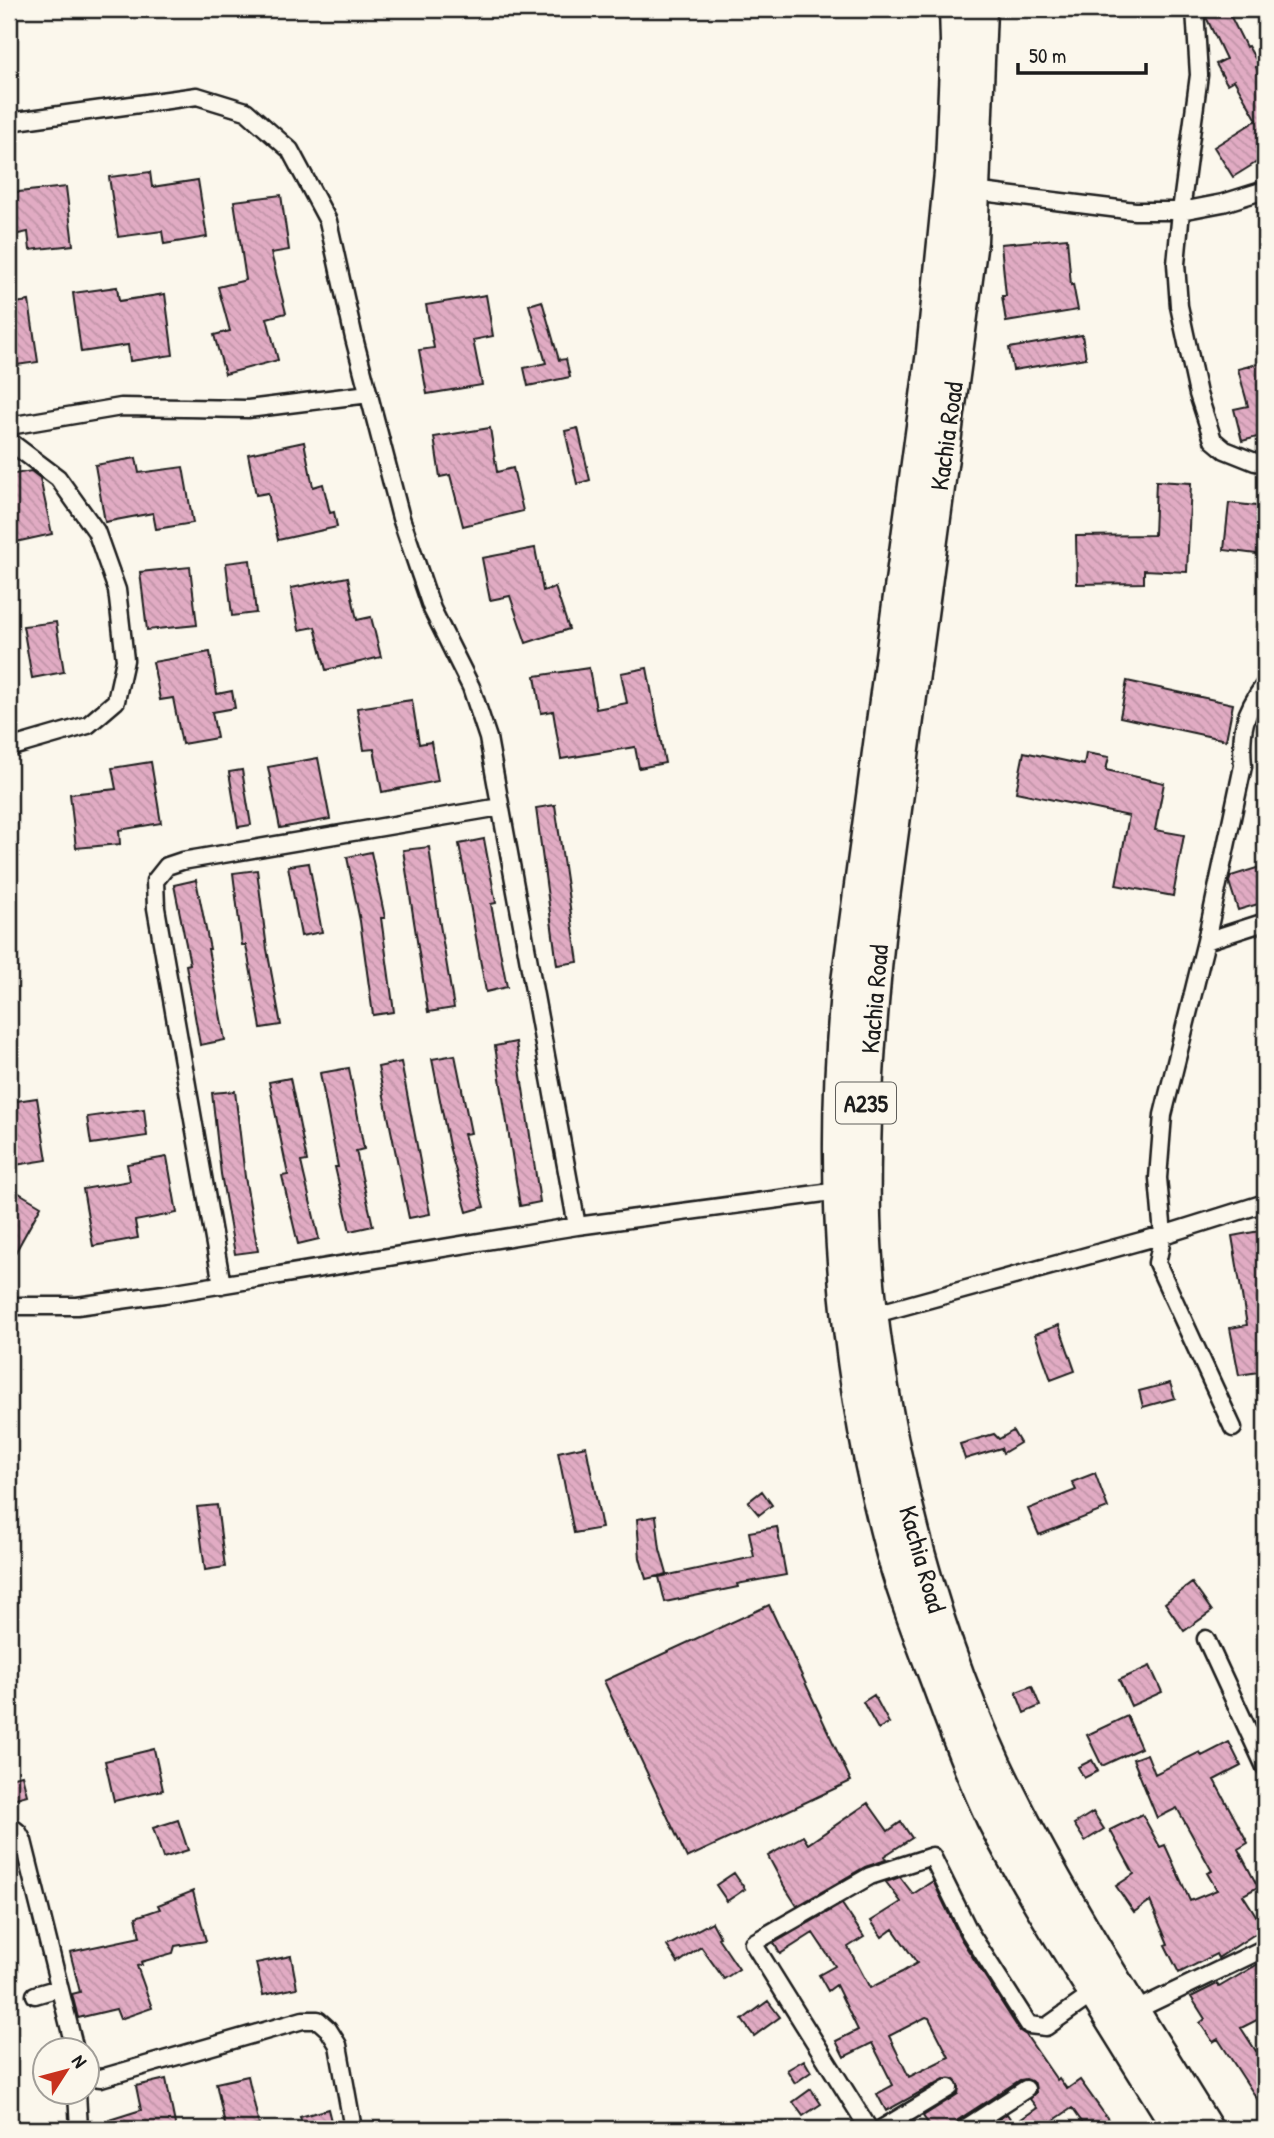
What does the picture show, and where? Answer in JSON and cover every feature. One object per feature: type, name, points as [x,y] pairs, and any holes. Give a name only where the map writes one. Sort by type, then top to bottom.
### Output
[{"type":"highway","name":"Kachia Road","points":[[955,9],[951,163],[932,352],[846,982],[840,1047],[839,1191],[843,1269],[857,1394],[889,1543],[911,1615],[963,1754],[1021,1875],[1179,2129]]},
{"type":"highway","name":"Kachia Road","points":[[981,9],[972,241],[881,915],[866,1085],[865,1220],[875,1349],[918,1551],[964,1689],[995,1762],[1057,1882],[1207,2129]]},
{"type":"street","points":[[1195,9],[1199,75],[1176,264],[1179,306],[1198,394],[1213,440],[1225,450],[1265,464]]},
{"type":"street","points":[[9,122],[197,96],[246,111],[290,149],[328,221],[401,518],[432,609],[471,687],[488,738],[577,1226]]},
{"type":"street","points":[[974,191],[1135,211],[1181,211],[1223,203],[1265,190]]},
{"type":"street","points":[[9,426],[121,407],[248,409],[369,394]]},
{"type":"street","points":[[9,442],[58,478],[96,531],[117,590],[125,660],[116,701],[88,725],[9,748]]},
{"type":"street","points":[[1233,1429],[1157,1263],[1163,1235],[1158,1178],[1163,1115],[1206,941],[1243,765],[1241,741],[1245,717],[1265,684]]},
{"type":"street","points":[[222,1285],[156,908],[155,881],[167,866],[182,862],[499,807]]},
{"type":"street","points":[[1206,941],[1265,922]]},
{"type":"street","points":[[9,1306],[77,1306],[222,1285],[577,1226],[839,1191]]},
{"type":"street","points":[[872,1315],[1163,1235],[1265,1203]]},
{"type":"street","points":[[1206,1639],[1265,1767]]},
{"type":"street","points":[[9,1825],[18,1832],[23,1841],[71,2036]]},
{"type":"street","points":[[869,2129],[753,1943],[870,1877],[932,1856],[970,1933],[1029,2025],[1046,2027],[1094,1993]]},
{"type":"street","points":[[1134,2011],[1265,1948]]},
{"type":"street","points":[[35,1995],[59,1988]]},
{"type":"street","points":[[102,2078],[303,2021],[318,2020],[328,2029],[338,2045],[353,2129]]},
{"type":"street","points":[[881,2129],[949,2088]]},
{"type":"street","points":[[964,2129],[1026,2089]]},
{"type":"street","points":[[78,2106],[79,2129]]},
{"type":"building","points":[[1227,9],[1246,47],[1248,46],[1259,65],[1256,67],[1265,82],[1265,157],[1233,177],[1214,147],[1257,120],[1234,80],[1227,84],[1216,64],[1226,59],[1206,17]]},
{"type":"building","points":[[150,172],[152,187],[198,180],[207,237],[164,244],[162,231],[118,237],[109,177]]},
{"type":"building","points":[[66,187],[73,245],[30,250],[28,232],[13,235],[9,193]]},
{"type":"building","points":[[281,195],[289,250],[271,253],[286,313],[267,318],[278,360],[225,374],[214,335],[230,331],[218,287],[246,280],[234,201]]},
{"type":"building","points":[[1067,238],[1071,285],[1073,284],[1078,310],[1006,322],[1002,296],[1006,296],[1001,244]]},
{"type":"building","points":[[117,287],[119,301],[165,294],[173,355],[130,361],[128,345],[81,352],[73,293]]},
{"type":"building","points":[[486,295],[493,336],[473,340],[482,385],[427,394],[419,350],[434,348],[426,305]]},
{"type":"building","points":[[29,301],[38,362],[9,366],[9,325],[18,324],[15,303]]},
{"type":"building","points":[[542,301],[559,360],[566,359],[570,377],[528,386],[524,368],[546,363],[529,305]]},
{"type":"building","points":[[1082,335],[1086,358],[1013,370],[1009,348]]},
{"type":"building","points":[[1265,362],[1265,435],[1242,441],[1234,409],[1248,406],[1238,369]]},
{"type":"building","points":[[490,428],[497,472],[513,468],[523,511],[463,526],[450,475],[440,477],[434,437]]},
{"type":"building","points":[[578,428],[590,480],[577,484],[565,431]]},
{"type":"building","points":[[304,442],[313,487],[323,484],[330,513],[334,512],[337,527],[278,540],[268,493],[256,495],[248,454]]},
{"type":"building","points":[[136,458],[139,473],[183,467],[193,523],[156,529],[153,513],[105,522],[95,465]]},
{"type":"building","points":[[31,471],[40,478],[52,534],[11,543],[9,475]]},
{"type":"building","points":[[1156,481],[1191,483],[1187,572],[1144,570],[1144,583],[1077,584],[1076,536],[1154,535]]},
{"type":"building","points":[[1229,503],[1265,507],[1265,555],[1224,550]]},
{"type":"building","points":[[535,548],[543,591],[555,587],[569,629],[526,643],[510,596],[490,600],[482,558]]},
{"type":"building","points":[[250,560],[256,613],[232,616],[226,563]]},
{"type":"building","points":[[190,567],[197,625],[147,630],[140,572]]},
{"type":"building","points":[[348,577],[357,620],[371,617],[381,657],[326,670],[315,627],[299,630],[291,588]]},
{"type":"building","points":[[56,622],[64,672],[32,678],[23,626]]},
{"type":"building","points":[[210,652],[217,694],[232,691],[235,708],[212,712],[217,738],[182,744],[173,698],[160,700],[153,662]]},
{"type":"building","points":[[589,668],[596,709],[627,703],[621,673],[647,668],[665,763],[639,768],[635,747],[561,759],[553,711],[541,713],[535,676]]},
{"type":"building","points":[[1127,681],[1233,704],[1226,740],[1120,717]]},
{"type":"building","points":[[412,700],[419,744],[431,742],[438,781],[382,792],[374,749],[364,750],[357,708]]},
{"type":"building","points":[[1024,752],[1084,765],[1086,753],[1109,757],[1106,770],[1164,783],[1155,830],[1184,835],[1173,896],[1116,885],[1129,816],[1016,792]]},
{"type":"building","points":[[318,758],[330,819],[280,828],[268,767]]},
{"type":"building","points":[[151,762],[161,823],[119,830],[120,844],[76,848],[70,794],[116,789],[112,768]]},
{"type":"building","points":[[242,770],[251,825],[238,827],[229,772]]},
{"type":"building","points":[[555,805],[578,962],[557,965],[536,808]]},
{"type":"building","points":[[484,839],[496,903],[491,904],[507,987],[486,992],[459,844]]},
{"type":"building","points":[[429,847],[454,1008],[428,1012],[403,850]]},
{"type":"building","points":[[371,852],[385,918],[381,918],[394,1012],[373,1015],[360,921],[347,857]]},
{"type":"building","points":[[309,863],[322,932],[301,936],[288,866]]},
{"type":"building","points":[[1263,866],[1265,902],[1238,910],[1229,882],[1231,876]]},
{"type":"building","points":[[257,870],[267,949],[281,1025],[261,1028],[246,945],[242,945],[233,873]]},
{"type":"building","points":[[196,880],[225,1040],[200,1045],[186,965],[190,964],[174,885]]},
{"type":"building","points":[[516,1042],[540,1202],[520,1206],[495,1046]]},
{"type":"building","points":[[455,1055],[471,1133],[464,1134],[484,1207],[467,1212],[449,1146],[432,1059]]},
{"type":"building","points":[[401,1062],[430,1214],[409,1218],[378,1067]]},
{"type":"building","points":[[349,1068],[364,1149],[356,1151],[373,1226],[350,1231],[335,1167],[338,1167],[320,1073]]},
{"type":"building","points":[[290,1078],[307,1161],[301,1162],[319,1239],[298,1244],[282,1176],[288,1175],[269,1082]]},
{"type":"building","points":[[235,1091],[245,1177],[258,1251],[235,1254],[221,1174],[212,1093]]},
{"type":"building","points":[[37,1098],[47,1160],[9,1166],[9,1102]]},
{"type":"building","points":[[144,1109],[147,1136],[91,1144],[87,1117]]},
{"type":"building","points":[[167,1157],[177,1213],[135,1221],[138,1238],[93,1246],[83,1189],[130,1181],[127,1164]]},
{"type":"building","points":[[9,1187],[41,1206],[9,1264]]},
{"type":"building","points":[[1265,1230],[1265,1371],[1239,1375],[1230,1328],[1247,1325],[1232,1236]]},
{"type":"building","points":[[1059,1325],[1075,1371],[1051,1380],[1035,1334]]},
{"type":"building","points":[[1170,1383],[1175,1398],[1143,1407],[1139,1391]]},
{"type":"building","points":[[1013,1431],[1020,1443],[1003,1453],[1001,1448],[965,1459],[960,1444],[994,1434],[999,1439]]},
{"type":"building","points":[[586,1446],[602,1528],[574,1533],[558,1452]]},
{"type":"building","points":[[1095,1473],[1108,1508],[1039,1535],[1028,1509],[1076,1490],[1072,1482]]},
{"type":"building","points":[[762,1491],[772,1505],[759,1515],[748,1502]]},
{"type":"building","points":[[217,1505],[225,1567],[205,1570],[197,1507]]},
{"type":"building","points":[[656,1516],[660,1549],[667,1574],[646,1579],[640,1558],[637,1519]]},
{"type":"building","points":[[777,1527],[786,1575],[665,1602],[659,1577],[754,1557],[749,1532]]},
{"type":"building","points":[[1192,1583],[1212,1611],[1184,1631],[1165,1603]]},
{"type":"building","points":[[769,1605],[851,1781],[687,1858],[604,1681]]},
{"type":"building","points":[[1150,1666],[1162,1692],[1131,1706],[1119,1680]]},
{"type":"building","points":[[1032,1686],[1040,1706],[1024,1713],[1016,1692]]},
{"type":"building","points":[[874,1695],[889,1723],[878,1729],[863,1702]]},
{"type":"building","points":[[1127,1716],[1141,1748],[1102,1766],[1087,1735]]},
{"type":"building","points":[[1229,1742],[1241,1766],[1214,1780],[1248,1843],[1238,1849],[1258,1887],[1243,1895],[1264,1928],[1218,1958],[1216,1954],[1179,1973],[1165,1945],[1168,1944],[1150,1901],[1134,1912],[1116,1886],[1134,1874],[1110,1830],[1142,1814],[1160,1847],[1165,1845],[1190,1901],[1217,1890],[1207,1873],[1212,1871],[1177,1808],[1157,1818],[1133,1759],[1147,1754],[1155,1774],[1200,1752],[1202,1756]]},
{"type":"building","points":[[154,1749],[163,1790],[114,1801],[105,1761]]},
{"type":"building","points":[[1092,1760],[1098,1771],[1084,1778],[1078,1767]]},
{"type":"building","points":[[22,1775],[27,1795],[9,1800],[9,1778]]},
{"type":"building","points":[[868,1803],[888,1831],[901,1822],[912,1838],[884,1856],[886,1860],[865,1867],[797,1906],[768,1856],[803,1836],[808,1844]]},
{"type":"building","points":[[1093,1812],[1104,1829],[1085,1841],[1074,1824]]},
{"type":"building","points":[[178,1820],[188,1850],[163,1858],[153,1828]]},
{"type":"building","points":[[734,1873],[745,1889],[727,1901],[716,1885]]},
{"type":"building","points":[[900,1877],[913,1894],[933,1881],[961,1939],[1020,2031],[1026,2035],[1057,2080],[1059,2078],[1067,2089],[1080,2080],[1115,2129],[1087,2129],[1072,2108],[1041,2129],[983,2129],[1007,2114],[1014,2124],[1037,2108],[1030,2099],[1036,2093],[1035,2084],[1026,2079],[1020,2080],[958,2120],[954,2129],[932,2129],[923,2116],[958,2094],[959,2087],[953,2079],[944,2079],[886,2111],[877,2094],[893,2085],[872,2043],[844,2057],[836,2041],[858,2030],[836,1985],[828,1991],[819,1975],[835,1966],[813,1933],[780,1954],[774,1943],[842,1904],[864,1937],[848,1947],[870,1988],[902,1972],[917,1963],[893,1929],[882,1937],[871,1921],[901,1902],[886,1882]],"holes":[[[926,2017],[929,2018],[949,2057],[909,2077],[889,2036]]]},
{"type":"building","points":[[193,1891],[206,1941],[175,1946],[173,1953],[141,1962],[142,1965],[137,1966],[152,2008],[120,2019],[116,2009],[78,2018],[72,1994],[80,1992],[70,1952],[140,1937],[136,1917],[160,1909],[158,1905]]},
{"type":"building","points":[[712,1922],[720,1937],[718,1938],[739,1969],[724,1979],[701,1947],[678,1963],[667,1946]]},
{"type":"building","points":[[291,1956],[297,1988],[263,1995],[256,1963]]},
{"type":"building","points":[[1265,1960],[1265,2016],[1241,2028],[1256,2051],[1265,2045],[1265,2111],[1218,2039],[1213,2042],[1200,2023],[1205,2019],[1191,1997],[1217,1984],[1219,1987]]},
{"type":"building","points":[[768,2001],[780,2017],[754,2036],[742,2020]]},
{"type":"building","points":[[804,2060],[811,2072],[795,2083],[787,2070]]},
{"type":"building","points":[[248,2076],[259,2125],[226,2129],[216,2083]]},
{"type":"building","points":[[166,2079],[176,2129],[90,2129],[90,2126],[141,2110],[136,2086]]},
{"type":"building","points":[[811,2089],[821,2104],[803,2116],[793,2102]]},
{"type":"building","points":[[328,2109],[333,2129],[304,2129],[300,2117]]}]
